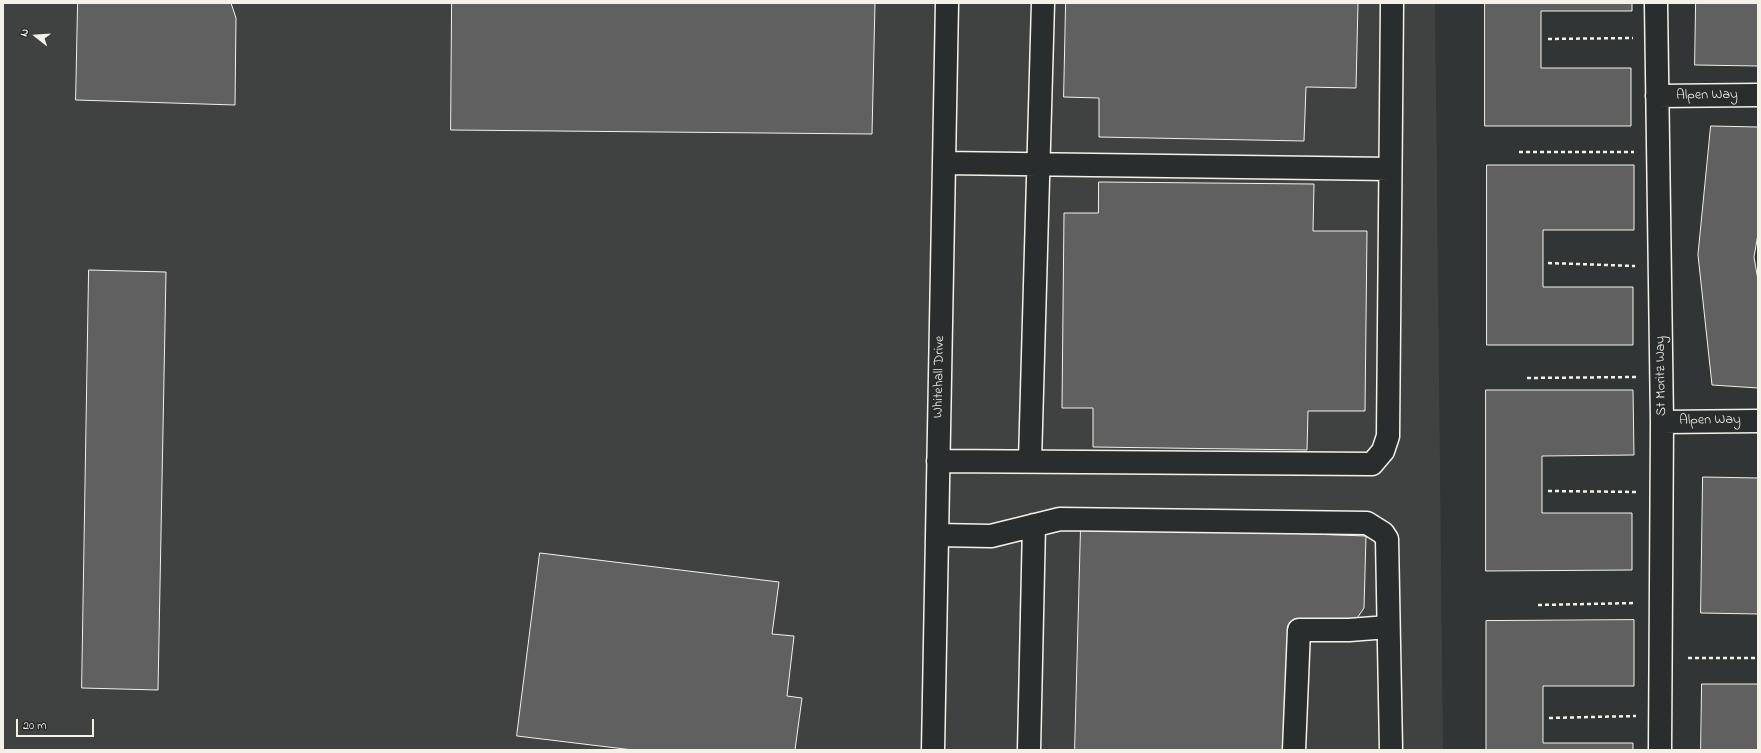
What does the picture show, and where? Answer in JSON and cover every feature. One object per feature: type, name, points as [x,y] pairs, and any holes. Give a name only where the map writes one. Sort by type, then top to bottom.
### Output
[{"type":"street","name":"Whitehall Drive","points":[[933,750],[947,3]]},
{"type":"street","points":[[1030,461],[1043,3]]},
{"type":"street","points":[[938,461],[1372,464],[1383,451],[1388,436],[1392,3]]},
{"type":"street","name":"St Moritz Way","points":[[1656,3],[1662,422],[1660,750]]},
{"type":"street","name":"Alpen Way","points":[[1657,96],[1758,95]]},
{"type":"street","points":[[944,163],[1390,169]]},
{"type":"street","name":"Alpen Way","points":[[1662,422],[1758,421]]},
{"type":"street","points":[[937,535],[991,536],[1034,524],[1060,519],[1367,523],[1383,533],[1387,539],[1391,750]]},
{"type":"street","points":[[1028,750],[1034,524]]},
{"type":"street","points":[[1294,750],[1299,630],[1388,628]]},
{"type":"path","points":[[1548,39],[1635,38]]},
{"type":"path","points":[[1519,152],[1636,152]]},
{"type":"path","points":[[1548,263],[1637,266]]},
{"type":"path","points":[[1527,378],[1637,377]]},
{"type":"path","points":[[1548,491],[1646,492]]},
{"type":"path","points":[[1538,605],[1639,603]]},
{"type":"path","points":[[1688,658],[1758,658]]},
{"type":"path","points":[[1549,718],[1640,716]]},
{"type":"shaded area","points":[[3,3],[1435,3],[1443,750],[3,750]]},
{"type":"building","points":[[78,3],[231,3],[236,18],[235,105],[76,100]]},
{"type":"building","points":[[452,3],[875,3],[872,134],[451,130]]},
{"type":"building","points":[[1066,3],[1358,3],[1356,88],[1306,87],[1304,141],[1099,137],[1099,98],[1064,97]]},
{"type":"building","points":[[1485,3],[1632,3],[1632,11],[1541,11],[1541,68],[1631,68],[1631,126],[1485,126]]},
{"type":"building","points":[[1696,3],[1758,3],[1758,66],[1695,65]]},
{"type":"building","points":[[1711,126],[1758,127],[1758,234],[1754,257],[1758,280],[1758,388],[1712,385],[1698,255]]},
{"type":"building","points":[[1487,165],[1634,165],[1634,230],[1543,230],[1543,287],[1633,287],[1633,345],[1487,345]]},
{"type":"building","points":[[1099,182],[1314,184],[1313,231],[1367,231],[1365,411],[1308,411],[1307,450],[1093,447],[1093,408],[1062,408],[1064,213],[1098,213]]},
{"type":"building","points":[[89,270],[166,272],[158,690],[82,688]]},
{"type":"building","points":[[1486,390],[1633,390],[1634,455],[1542,456],[1542,513],[1632,513],[1632,570],[1486,571]]},
{"type":"building","points":[[1703,477],[1758,478],[1758,614],[1701,613]]},
{"type":"building","points":[[1081,526],[1366,536],[1364,608],[1349,630],[1299,630],[1294,750],[1075,750]]},
{"type":"building","points":[[540,553],[779,582],[772,634],[794,636],[787,696],[802,698],[795,750],[633,750],[517,736]]},
{"type":"building","points":[[1634,620],[1634,686],[1543,686],[1543,743],[1633,743],[1633,750],[1486,750],[1486,621]]},
{"type":"building","points":[[1702,684],[1758,684],[1758,750],[1701,750]]}]
